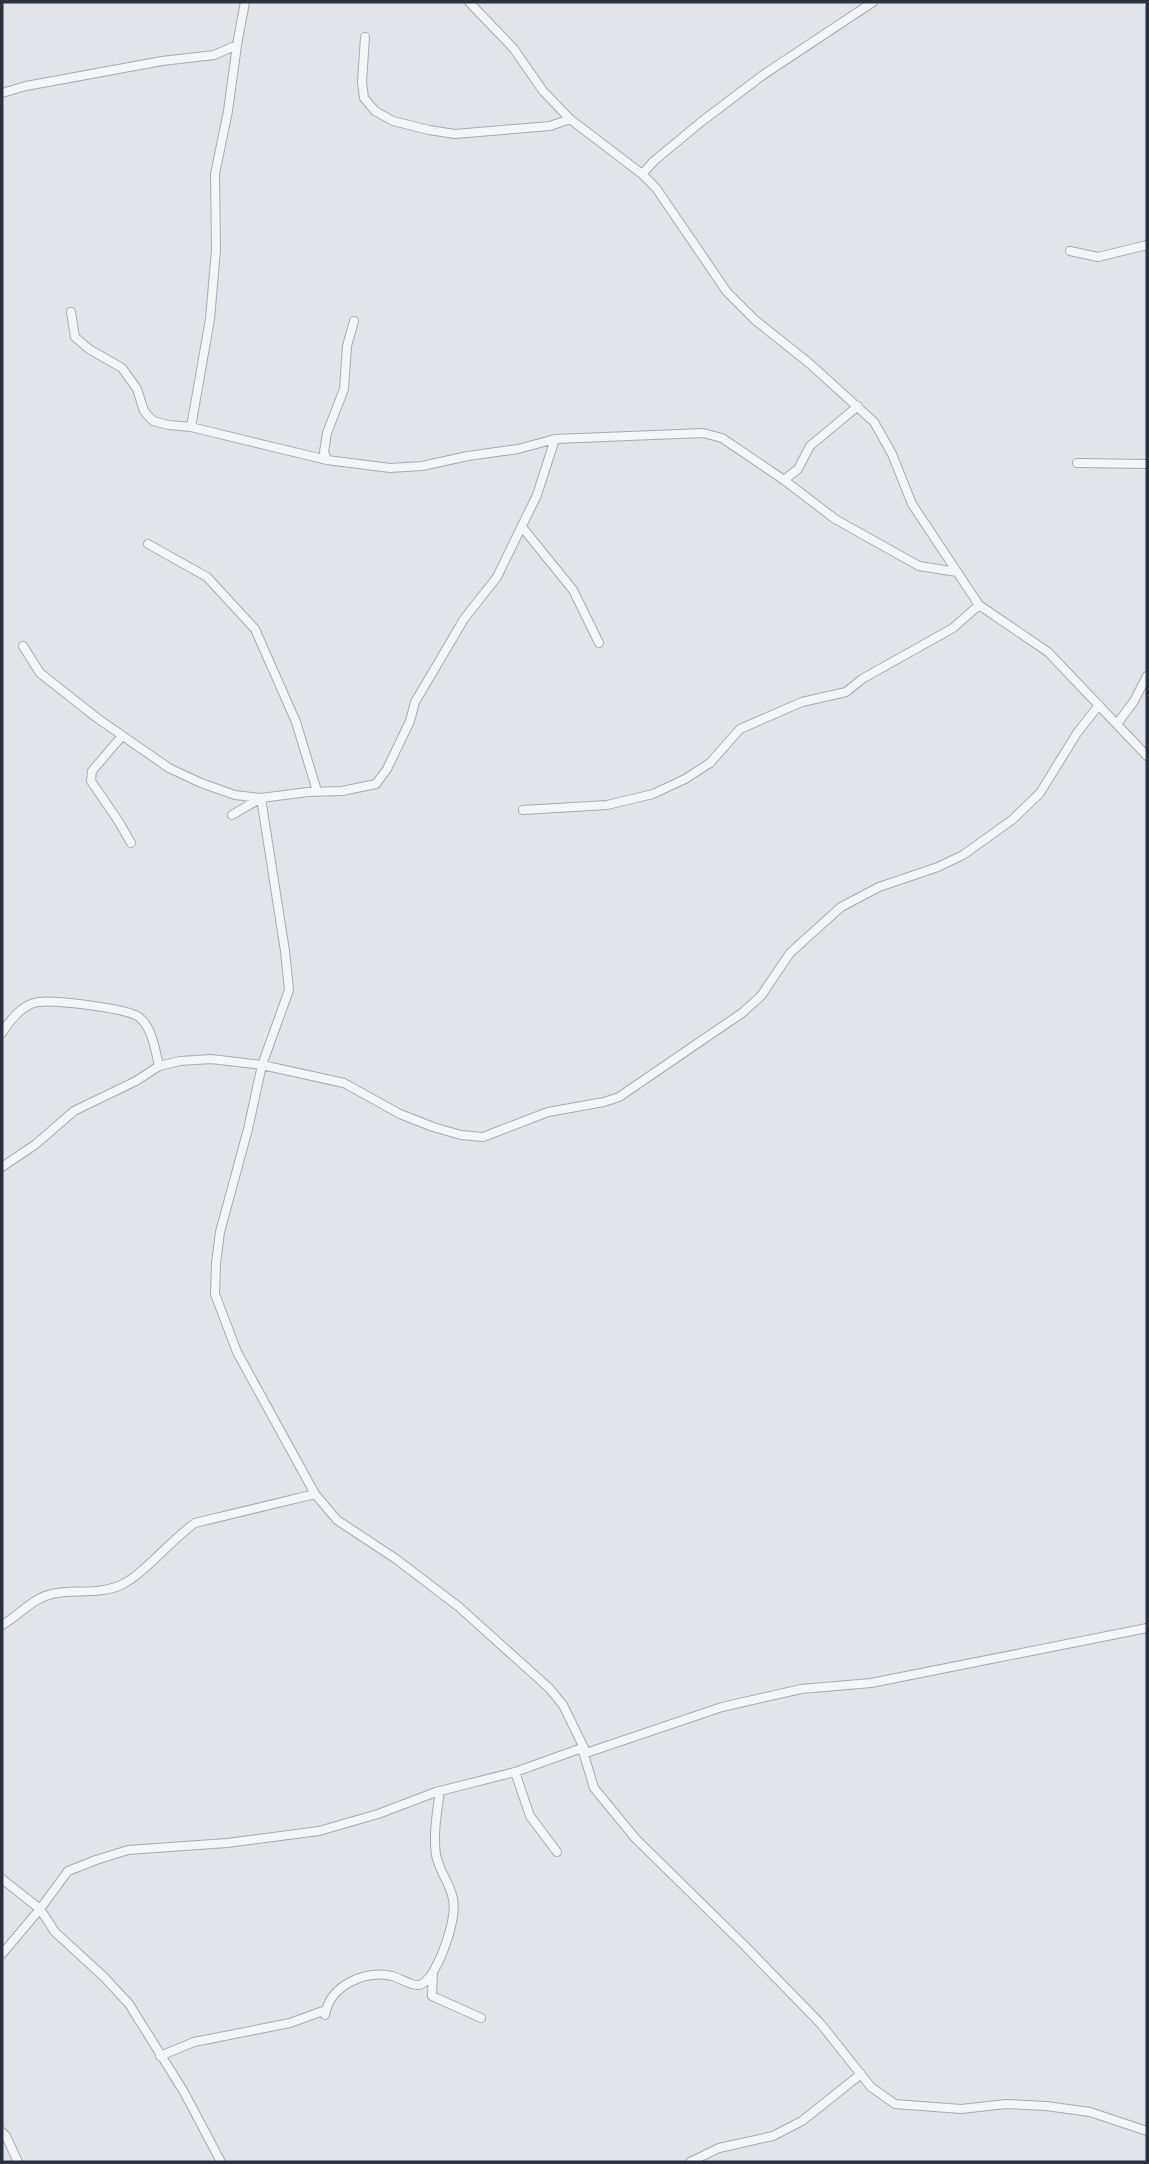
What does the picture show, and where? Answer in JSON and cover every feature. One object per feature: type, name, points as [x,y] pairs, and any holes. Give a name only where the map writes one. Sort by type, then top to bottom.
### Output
[{"type":"street","points":[[191,427],[210,319],[216,250],[215,174],[245,2]]},
{"type":"street","points":[[469,2],[514,49],[543,91],[570,119],[642,174],[678,219],[727,292],[755,320],[874,422],[892,454],[912,504],[979,605],[1048,652],[1147,756]]},
{"type":"street","points":[[642,174],[673,145],[763,75],[873,2]]},
{"type":"street","points":[[365,37],[362,82],[364,98],[375,111],[393,121],[455,134],[550,126],[570,119]]},
{"type":"street","points":[[2,93],[26,86],[162,61],[214,55],[237,45]]},
{"type":"street","points":[[1070,251],[1098,257],[1147,245]]},
{"type":"street","points":[[71,312],[75,337],[89,349],[122,368],[137,389],[144,411],[153,421],[191,427],[327,460],[390,468],[422,466],[518,449],[555,439],[703,433],[722,438],[835,519],[919,566],[957,572]]},
{"type":"street","points":[[327,460],[324,453],[327,433],[344,389],[347,346],[354,321]]},
{"type":"street","points":[[784,480],[798,469],[810,446],[858,406]]},
{"type":"street","points":[[23,646],[40,673],[122,736],[169,768],[201,783],[235,795],[261,798],[358,789],[376,784],[382,778],[410,721],[415,702],[464,619],[498,577],[537,495],[555,439]]},
{"type":"street","points":[[1077,463],[1147,464]]},
{"type":"street","points":[[522,527],[573,590],[599,643]]},
{"type":"street","points":[[148,544],[207,576],[255,629],[296,722],[317,791]]},
{"type":"street","points":[[523,810],[607,805],[653,794],[685,779],[710,763],[740,729],[802,702],[846,692],[862,679],[953,628],[979,605]]},
{"type":"street","points":[[1117,724],[1134,701],[1147,676]]},
{"type":"street","points":[[2,1167],[36,1144],[74,1111],[136,1081],[159,1066],[180,1061],[211,1059],[262,1065],[344,1083],[400,1114],[433,1127],[461,1135],[483,1137],[548,1112],[619,1097],[742,1013],[761,996],[790,953],[841,907],[879,887],[938,867],[963,855],[1012,820],[1040,793],[1077,733],[1099,705]]},
{"type":"street","points":[[122,736],[92,771],[90,781],[131,843]]},
{"type":"street","points":[[261,798],[289,990],[262,1065],[220,1232],[215,1294],[237,1352],[315,1494],[337,1520],[396,1559],[459,1606],[549,1688],[563,1705],[584,1750],[594,1788],[612,1812],[820,2024],[872,2087],[895,2104],[961,2109],[1006,2104],[1046,2106],[1090,2112],[1147,2130]]},
{"type":"street","points":[[232,816],[261,798]]},
{"type":"street","points":[[2,1033],[8,1023],[38,1002],[126,1010],[145,1023],[159,1066]]},
{"type":"street","points":[[2,1625],[38,1599],[52,1594],[100,1591],[121,1585],[195,1523],[315,1494]]},
{"type":"street","points":[[2,1954],[68,1871],[117,1853],[319,1831],[378,1814],[440,1791],[514,1772],[722,1707],[801,1689],[871,1683],[1147,1628]]},
{"type":"street","points":[[514,1772],[530,1816],[557,1853]]},
{"type":"street","points":[[440,1791],[435,1823],[436,1856],[455,1909],[433,1973],[432,1996],[438,2001],[481,2018]]},
{"type":"street","points":[[2,1880],[40,1909],[55,1932],[129,2004],[201,2122],[221,2162]]},
{"type":"street","points":[[160,2056],[194,2042],[290,2024],[323,2011],[325,2015],[332,1996],[364,1976],[390,1975],[416,1986],[433,1973]]},
{"type":"street","points":[[690,2162],[719,2148],[773,2136],[802,2121],[861,2074]]},
{"type":"street","points":[[2,2132],[18,2162]]}]
